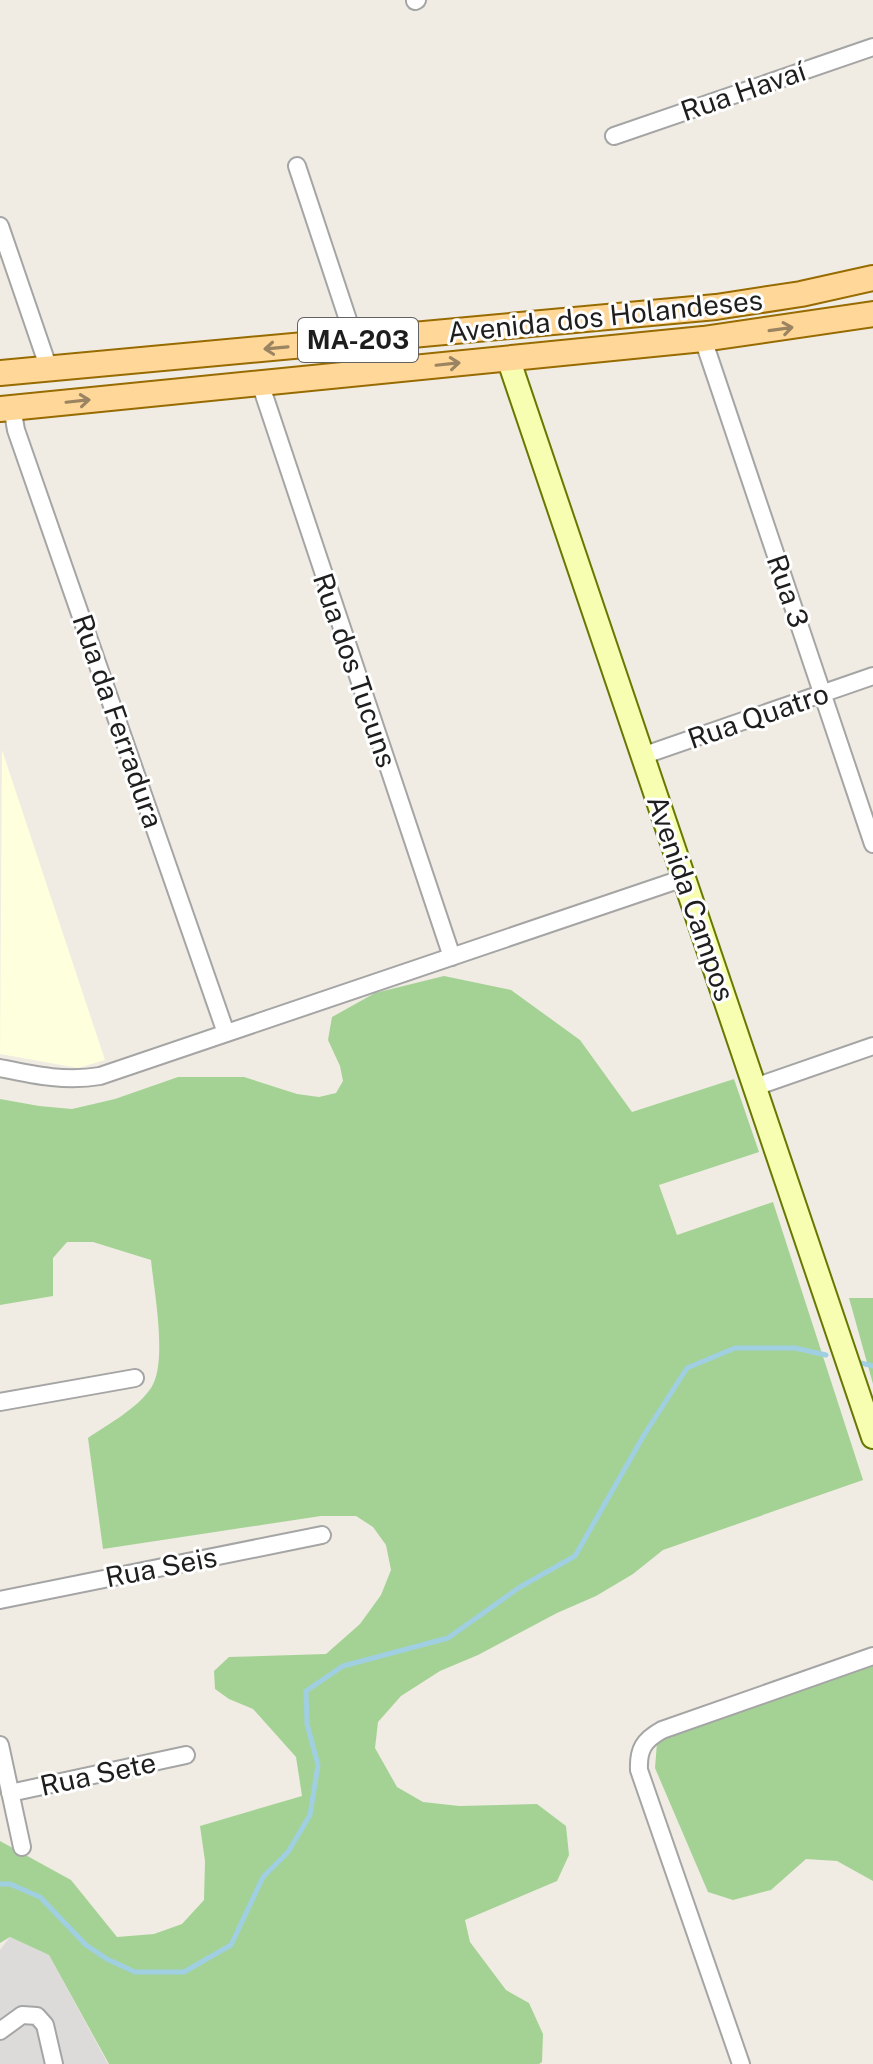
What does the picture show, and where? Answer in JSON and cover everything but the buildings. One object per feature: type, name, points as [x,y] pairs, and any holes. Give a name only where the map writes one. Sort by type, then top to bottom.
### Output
[{"type":"main road","name":"Avenida dos Holandeses","points":[[0,373],[716,307],[801,294],[873,278]]},
{"type":"main road","name":"Avenida dos Holandeses","points":[[6,408],[703,339],[873,314]]},
{"type":"street","name":"Rua Havaí","points":[[614,136],[873,47]]},
{"type":"street","points":[[297,166],[355,341]]},
{"type":"street","points":[[0,226],[49,369]]},
{"type":"street","name":"Rua 3","points":[[703,339],[873,844]]},
{"type":"street","name":"Avenida Campos","points":[[508,358],[873,1437]]},
{"type":"street","name":"Rua dos Tucuns","points":[[260,383],[452,957]]},
{"type":"street","name":"Rua da Ferradura","points":[[6,408],[226,1033]]},
{"type":"street","name":"Rua Quatro","points":[[642,756],[873,676]]},
{"type":"street","points":[[0,1068],[57,1079],[78,1080],[100,1076],[684,878]]},
{"type":"street","points":[[755,1087],[873,1046]]},
{"type":"street","points":[[0,1402],[135,1378]]},
{"type":"street","name":"Rua Seis","points":[[0,1600],[322,1535]]},
{"type":"street","points":[[741,2064],[639,1770],[641,1747],[648,1738],[662,1730],[873,1656]]},
{"type":"street","points":[[0,1745],[22,1847]]},
{"type":"street","name":"Rua Sete","points":[[10,1793],[186,1755]]},
{"type":"street","points":[[0,2031],[22,2015],[37,2016],[45,2025],[54,2064]]},
{"type":"shaded area","points":[[2,750],[105,1060],[78,1068],[0,1054]]},
{"type":"shaded area","points":[[10,1937],[49,1955],[108,2064],[0,2064],[0,1950]]},
{"type":"green space","points":[[444,976],[511,990],[580,1040],[632,1112],[734,1079],[759,1152],[659,1185],[677,1235],[773,1202],[863,1480],[663,1550],[633,1574],[596,1596],[440,1671],[401,1696],[378,1722],[375,1748],[397,1787],[423,1802],[459,1806],[537,1804],[566,1826],[569,1855],[557,1881],[465,1920],[470,1942],[506,1990],[529,2003],[543,2034],[542,2062],[109,2064],[49,1955],[10,1937],[0,1943],[0,1841],[71,1880],[117,1937],[154,1934],[182,1924],[204,1900],[205,1861],[200,1826],[302,1796],[296,1757],[253,1709],[215,1689],[214,1671],[229,1657],[326,1654],[360,1624],[381,1595],[391,1570],[386,1545],[373,1527],[356,1516],[321,1516],[103,1549],[88,1438],[138,1403],[156,1377],[159,1345],[151,1260],[93,1242],[67,1242],[53,1258],[53,1296],[0,1305],[0,1099],[72,1109],[115,1099],[178,1077],[244,1077],[297,1094],[319,1097],[336,1093],[343,1081],[328,1040],[332,1017],[375,993]]},
{"type":"green space","points":[[849,1298],[873,1298],[873,1384]]},
{"type":"green space","points":[[873,1663],[873,1881],[837,1861],[806,1859],[771,1890],[733,1900],[708,1892],[655,1768],[657,1743],[662,1735]]},
{"type":"waterway","points":[[0,1884],[10,1884],[40,1897],[86,1945],[135,1972],[184,1972],[231,1945],[263,1877],[288,1852],[310,1815],[318,1765],[307,1724],[306,1691],[343,1666],[448,1638],[520,1587],[575,1556],[644,1435],[687,1368],[735,1348],[795,1348],[826,1355]]},
{"type":"waterway","points":[[861,1363],[873,1366]]}]
